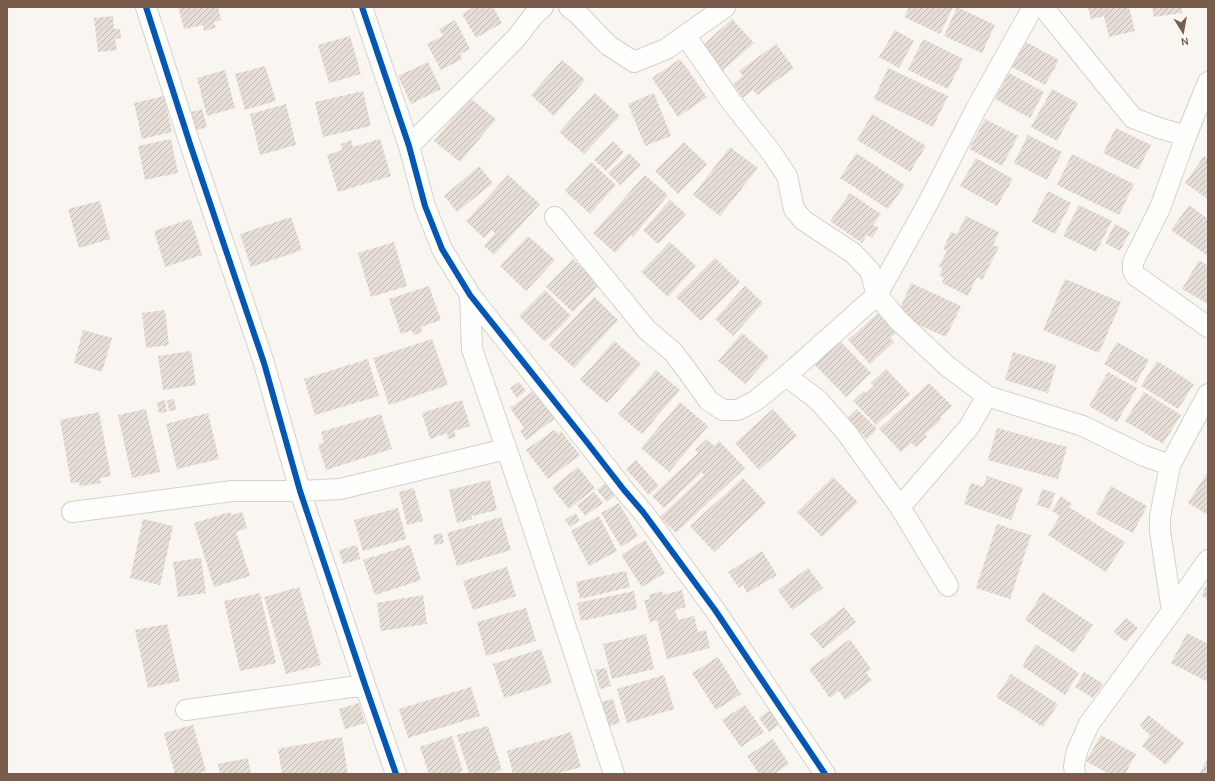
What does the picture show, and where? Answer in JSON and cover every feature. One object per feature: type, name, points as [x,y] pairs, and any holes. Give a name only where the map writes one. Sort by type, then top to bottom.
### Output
[{"type":"street","points":[[146,7],[264,363],[300,491],[396,774]]},
{"type":"street","points":[[362,7],[409,146],[425,206],[442,249],[470,295],[643,512],[715,610],[825,774]]},
{"type":"street","points":[[409,146],[476,80],[517,37],[534,15],[543,7]]},
{"type":"street","points":[[569,7],[580,15],[608,45],[634,62],[666,49],[725,7]]},
{"type":"street","points":[[555,217],[647,330],[673,352],[709,401],[722,410],[738,410],[755,402],[877,295],[927,205],[976,109],[1033,7]]},
{"type":"street","points":[[1043,7],[1133,118],[1158,128],[1186,136]]},
{"type":"street","points":[[685,35],[733,104],[771,152],[787,176],[794,209],[803,220],[853,252],[870,271],[877,295],[898,320],[947,366],[987,396],[1083,426],[1144,456],[1170,465]]},
{"type":"street","points":[[1208,82],[1186,136],[1160,208],[1133,262],[1135,275],[1208,327]]},
{"type":"street","points":[[470,295],[472,349],[524,500],[614,774]]},
{"type":"street","points":[[786,376],[818,400],[846,432],[900,507],[948,586]]},
{"type":"street","points":[[1172,611],[1160,531],[1160,517],[1170,465],[1208,394]]},
{"type":"street","points":[[900,507],[969,427],[987,396]]},
{"type":"street","points":[[72,512],[233,491],[300,491],[340,489],[506,449]]},
{"type":"street","points":[[1075,774],[1074,766],[1076,751],[1089,724],[1208,560]]},
{"type":"street","points":[[186,710],[365,685]]},
{"type":"building","points":[[178,7],[218,7],[221,20],[214,22],[216,28],[204,31],[203,25],[184,29]]},
{"type":"building","points":[[474,7],[493,7],[502,23],[476,38],[462,14]]},
{"type":"building","points":[[909,7],[953,7],[940,34],[904,17]]},
{"type":"building","points":[[957,7],[995,25],[982,53],[944,36]]},
{"type":"building","points":[[1088,7],[1129,7],[1135,31],[1109,37],[1104,16],[1091,19]]},
{"type":"building","points":[[1152,7],[1182,7],[1182,13],[1154,17]]},
{"type":"building","points":[[113,16],[114,29],[120,29],[121,38],[115,39],[117,50],[98,52],[94,18]]},
{"type":"building","points":[[732,19],[754,43],[722,71],[701,47]]},
{"type":"building","points":[[455,20],[470,49],[460,54],[462,59],[441,70],[427,44],[443,36],[439,29]]},
{"type":"building","points":[[895,30],[914,41],[899,68],[879,57]]},
{"type":"building","points":[[350,36],[361,74],[329,83],[318,45]]},
{"type":"building","points":[[923,39],[963,59],[948,89],[908,70]]},
{"type":"building","points":[[1026,42],[1059,60],[1045,85],[1012,67]]},
{"type":"building","points":[[776,44],[794,68],[757,95],[753,90],[743,98],[733,84],[743,76],[739,71]]},
{"type":"building","points":[[680,59],[707,97],[678,117],[652,78]]},
{"type":"building","points":[[562,60],[585,80],[554,116],[531,95]]},
{"type":"building","points":[[428,62],[441,89],[411,104],[398,76]]},
{"type":"building","points":[[265,66],[276,101],[245,110],[235,74]]},
{"type":"building","points":[[888,68],[948,96],[933,127],[874,99]]},
{"type":"building","points":[[225,70],[235,108],[207,116],[197,78]]},
{"type":"building","points":[[1009,73],[1044,92],[1030,118],[995,99]]},
{"type":"building","points":[[1052,89],[1078,103],[1057,141],[1031,127]]},
{"type":"building","points":[[363,91],[371,126],[323,137],[315,102]]},
{"type":"building","points":[[595,93],[620,116],[584,154],[559,132]]},
{"type":"building","points":[[654,93],[671,136],[645,146],[628,104]]},
{"type":"building","points":[[164,96],[172,132],[142,139],[134,103]]},
{"type":"building","points":[[470,98],[496,119],[460,162],[434,141]]},
{"type":"building","points":[[286,104],[296,145],[260,155],[250,114]]},
{"type":"building","points":[[202,109],[207,127],[196,130],[191,112]]},
{"type":"building","points":[[872,114],[926,146],[910,172],[857,140]]},
{"type":"building","points":[[985,119],[1018,136],[1002,166],[969,149]]},
{"type":"building","points":[[1116,128],[1151,145],[1138,170],[1103,153]]},
{"type":"building","points":[[1028,135],[1062,152],[1047,180],[1014,163]]},
{"type":"building","points":[[171,139],[178,173],[145,180],[138,146]]},
{"type":"building","points":[[380,139],[391,176],[338,192],[327,155],[342,150],[341,144],[351,140],[353,147]]},
{"type":"building","points":[[613,141],[624,152],[606,171],[594,160]]},
{"type":"building","points":[[684,142],[707,164],[678,194],[655,171]]},
{"type":"building","points":[[730,147],[758,168],[720,216],[693,195]]},
{"type":"building","points":[[629,153],[641,165],[620,185],[608,173]]},
{"type":"building","points":[[856,153],[905,185],[888,209],[840,178]]},
{"type":"building","points":[[1072,154],[1134,184],[1119,215],[1057,185]]},
{"type":"building","points":[[1204,156],[1208,159],[1208,199],[1185,183]]},
{"type":"building","points":[[976,158],[1013,179],[997,206],[960,186]]},
{"type":"building","points":[[591,162],[616,185],[590,214],[565,191]]},
{"type":"building","points":[[479,166],[493,183],[457,212],[444,196]]},
{"type":"building","points":[[508,175],[540,204],[494,255],[484,246],[495,233],[492,230],[484,238],[466,221]]},
{"type":"building","points":[[645,175],[668,195],[633,237],[631,235],[615,253],[593,233]]},
{"type":"building","points":[[1048,191],[1071,203],[1055,234],[1032,222]]},
{"type":"building","points":[[850,193],[881,214],[873,225],[879,228],[872,238],[867,235],[862,243],[830,221]]},
{"type":"building","points":[[670,200],[686,214],[658,244],[643,230]]},
{"type":"building","points":[[100,201],[110,239],[79,248],[68,209]]},
{"type":"building","points":[[1079,205],[1112,221],[1096,252],[1063,236]]},
{"type":"building","points":[[1189,205],[1208,219],[1208,256],[1171,230]]},
{"type":"building","points":[[966,216],[999,232],[993,245],[999,247],[982,280],[977,277],[968,296],[942,283],[944,278],[939,275],[943,268],[939,266],[947,251],[943,249],[951,232],[957,234]]},
{"type":"building","points":[[291,217],[302,250],[251,267],[240,234]]},
{"type":"building","points":[[191,219],[202,255],[165,267],[154,231]]},
{"type":"building","points":[[1115,224],[1130,232],[1120,251],[1105,243]]},
{"type":"building","points":[[528,236],[555,260],[526,291],[500,266]]},
{"type":"building","points":[[394,242],[407,286],[371,297],[358,253]]},
{"type":"building","points":[[670,242],[696,266],[668,297],[641,272]]},
{"type":"building","points":[[715,258],[740,282],[701,321],[676,297]]},
{"type":"building","points":[[573,259],[599,285],[573,312],[546,287]]},
{"type":"building","points":[[1199,260],[1208,266],[1208,304],[1182,289]]},
{"type":"building","points":[[1065,279],[1121,302],[1099,353],[1043,330]]},
{"type":"building","points":[[911,283],[961,306],[946,337],[897,315]]},
{"type":"building","points":[[429,286],[441,320],[421,327],[422,332],[413,335],[412,330],[401,334],[389,299]]},
{"type":"building","points":[[745,286],[763,303],[733,336],[715,319]]},
{"type":"building","points":[[545,290],[571,316],[545,342],[519,316]]},
{"type":"building","points":[[594,297],[618,320],[574,368],[549,345]]},
{"type":"building","points":[[165,310],[169,345],[146,348],[142,313]]},
{"type":"building","points":[[878,313],[896,333],[890,338],[894,342],[870,364],[848,340]]},
{"type":"building","points":[[83,330],[112,338],[102,372],[74,363]]},
{"type":"building","points":[[742,333],[769,357],[745,384],[718,361]]},
{"type":"building","points":[[432,339],[448,385],[389,405],[373,358]]},
{"type":"building","points":[[614,341],[641,364],[607,403],[580,380]]},
{"type":"building","points":[[840,341],[871,373],[846,397],[815,365]]},
{"type":"building","points":[[1117,342],[1149,360],[1136,383],[1104,364]]},
{"type":"building","points":[[191,351],[196,385],[163,390],[158,356]]},
{"type":"building","points":[[1013,352],[1056,365],[1048,393],[1005,380]]},
{"type":"building","points":[[368,359],[379,396],[315,415],[304,379]]},
{"type":"building","points":[[1157,361],[1194,384],[1178,409],[1141,386]]},
{"type":"building","points":[[886,369],[910,394],[876,425],[853,401],[864,391],[866,393],[874,386],[871,383]]},
{"type":"building","points":[[656,370],[680,390],[642,434],[618,414]]},
{"type":"building","points":[[1108,372],[1137,388],[1117,422],[1089,406]]},
{"type":"building","points":[[519,382],[526,391],[517,398],[510,388]]},
{"type":"building","points":[[929,383],[952,406],[940,417],[942,419],[925,434],[927,437],[916,447],[912,443],[901,452],[879,429]]},
{"type":"building","points":[[536,389],[557,417],[526,440],[520,431],[524,428],[510,408]]},
{"type":"building","points":[[1144,392],[1181,415],[1163,444],[1125,421]]},
{"type":"building","points":[[174,399],[176,410],[169,411],[167,400]]},
{"type":"building","points":[[165,400],[167,412],[159,413],[157,402]]},
{"type":"building","points":[[462,400],[470,426],[454,431],[456,437],[448,439],[447,433],[430,439],[422,413]]},
{"type":"building","points":[[680,402],[708,426],[669,472],[641,448]]},
{"type":"building","points":[[146,409],[160,472],[132,478],[118,415]]},
{"type":"building","points":[[773,409],[797,436],[759,470],[735,443]]},
{"type":"building","points":[[857,409],[877,429],[867,439],[847,419]]},
{"type":"building","points":[[99,412],[111,476],[100,478],[101,483],[80,486],[79,482],[71,483],[60,420]]},
{"type":"building","points":[[208,413],[219,459],[177,469],[166,424]]},
{"type":"building","points":[[381,414],[392,449],[326,470],[318,444],[324,443],[321,432]]},
{"type":"building","points":[[997,428],[1067,447],[1058,479],[988,460]]},
{"type":"building","points":[[554,430],[558,434],[561,431],[580,455],[548,479],[526,450]]},
{"type":"building","points":[[707,439],[714,446],[719,441],[745,468],[676,533],[660,517],[704,475],[702,472],[664,508],[652,496],[698,453],[695,450]]},
{"type":"building","points":[[636,460],[659,486],[649,495],[626,469]]},
{"type":"building","points":[[578,467],[595,488],[569,509],[552,488]]},
{"type":"building","points":[[1206,474],[1208,475],[1208,515],[1188,503]]},
{"type":"building","points":[[987,476],[1023,488],[1011,520],[964,504],[971,483],[983,487]]},
{"type":"building","points":[[833,477],[858,502],[822,537],[797,512]]},
{"type":"building","points":[[743,478],[766,503],[714,552],[690,526]]},
{"type":"building","points":[[490,480],[497,510],[472,516],[472,519],[457,523],[449,490]]},
{"type":"building","points":[[606,482],[616,494],[607,502],[597,490]]},
{"type":"building","points":[[1111,486],[1147,506],[1133,533],[1096,514]]},
{"type":"building","points":[[414,488],[423,521],[407,525],[399,492]]},
{"type":"building","points":[[1042,489],[1055,493],[1050,509],[1037,505]]},
{"type":"building","points":[[594,492],[603,503],[585,516],[577,505]]},
{"type":"building","points":[[1061,496],[1072,504],[1069,507],[1125,542],[1106,572],[1048,535],[1060,516],[1052,511]]},
{"type":"building","points":[[619,503],[638,536],[621,547],[601,513]]},
{"type":"building","points":[[398,508],[406,539],[363,551],[354,520]]},
{"type":"building","points":[[230,512],[231,515],[242,512],[247,528],[236,532],[250,576],[214,587],[194,523]]},
{"type":"building","points":[[575,513],[580,520],[570,527],[565,520]]},
{"type":"building","points":[[599,516],[617,551],[589,566],[571,531]]},
{"type":"building","points":[[501,517],[511,550],[457,566],[447,533]]},
{"type":"building","points":[[143,519],[173,526],[160,585],[130,578]]},
{"type":"building","points":[[997,524],[1031,535],[1010,599],[976,588]]},
{"type":"building","points":[[442,533],[444,543],[435,545],[433,535]]},
{"type":"building","points":[[645,540],[665,573],[642,587],[621,555]]},
{"type":"building","points":[[357,545],[360,559],[343,564],[339,550]]},
{"type":"building","points":[[410,545],[421,580],[375,595],[363,560]]},
{"type":"building","points":[[762,551],[777,575],[747,593],[743,585],[739,588],[728,572]]},
{"type":"building","points":[[201,558],[206,593],[178,597],[173,562]]},
{"type":"building","points":[[507,567],[516,596],[473,610],[463,581]]},
{"type":"building","points":[[808,568],[823,588],[792,610],[778,590]]},
{"type":"building","points":[[626,571],[630,587],[580,599],[576,582]]},
{"type":"building","points":[[299,587],[321,665],[286,674],[264,597]]},
{"type":"building","points":[[1205,587],[1208,588],[1208,599],[1202,596]]},
{"type":"building","points":[[682,590],[686,607],[675,610],[678,620],[694,616],[698,632],[706,630],[710,648],[667,659],[657,620],[650,622],[644,600],[650,599],[649,595],[662,591],[663,595]]},
{"type":"building","points":[[634,591],[637,609],[581,621],[577,603]]},
{"type":"building","points":[[1043,592],[1093,625],[1074,653],[1025,620]]},
{"type":"building","points":[[260,593],[276,663],[240,671],[224,601]]},
{"type":"building","points":[[423,595],[427,624],[381,631],[377,603]]},
{"type":"building","points":[[844,607],[856,622],[823,649],[810,634]]},
{"type":"building","points":[[526,608],[536,641],[486,656],[477,622]]},
{"type":"building","points":[[1126,618],[1138,628],[1126,642],[1114,632]]},
{"type":"building","points":[[167,624],[180,681],[148,688],[135,630]]},
{"type":"building","points":[[1187,633],[1208,644],[1208,682],[1171,663]]},
{"type":"building","points":[[646,634],[654,669],[612,679],[603,644]]},
{"type":"building","points":[[850,639],[871,669],[866,673],[872,680],[845,700],[839,691],[830,698],[809,669]]},
{"type":"building","points":[[1036,644],[1079,673],[1065,695],[1022,666]]},
{"type":"building","points":[[541,649],[552,683],[504,698],[493,664]]},
{"type":"building","points":[[718,657],[741,694],[716,710],[692,673]]},
{"type":"building","points":[[606,668],[611,686],[600,689],[595,670]]},
{"type":"building","points":[[1084,672],[1103,684],[1093,698],[1075,687]]},
{"type":"building","points":[[1011,674],[1058,704],[1043,727],[996,697]]},
{"type":"building","points":[[664,675],[674,709],[627,723],[617,689]]},
{"type":"building","points":[[471,687],[480,716],[408,738],[399,709]]},
{"type":"building","points":[[613,699],[620,723],[608,726],[601,702]]},
{"type":"building","points":[[359,703],[365,723],[345,729],[339,709]]},
{"type":"building","points":[[745,705],[764,732],[741,747],[722,720]]},
{"type":"building","points":[[770,710],[781,723],[769,732],[759,718]]},
{"type":"building","points":[[1148,715],[1184,743],[1166,765],[1142,746],[1150,735],[1140,726]]},
{"type":"building","points":[[193,725],[206,771],[195,774],[175,774],[164,733]]},
{"type":"building","points":[[488,726],[502,770],[490,774],[469,773],[457,735]]},
{"type":"building","points":[[571,732],[581,767],[555,774],[513,774],[507,751]]},
{"type":"building","points":[[1101,735],[1136,754],[1125,774],[1109,774],[1086,761]]},
{"type":"building","points":[[452,736],[463,771],[455,774],[429,774],[420,747]]},
{"type":"building","points":[[342,737],[348,774],[282,774],[278,749]]},
{"type":"building","points":[[773,739],[789,764],[774,774],[759,774],[747,756]]},
{"type":"building","points":[[248,758],[251,774],[220,774],[218,764]]},
{"type":"building","points":[[1208,758],[1208,774],[1199,774]]},
{"type":"cycle path","points":[[146,7],[190,144],[264,363],[300,491],[396,774]]},
{"type":"cycle path","points":[[362,7],[409,146],[425,206],[442,249],[470,295],[643,512],[715,610],[825,774]]}]
